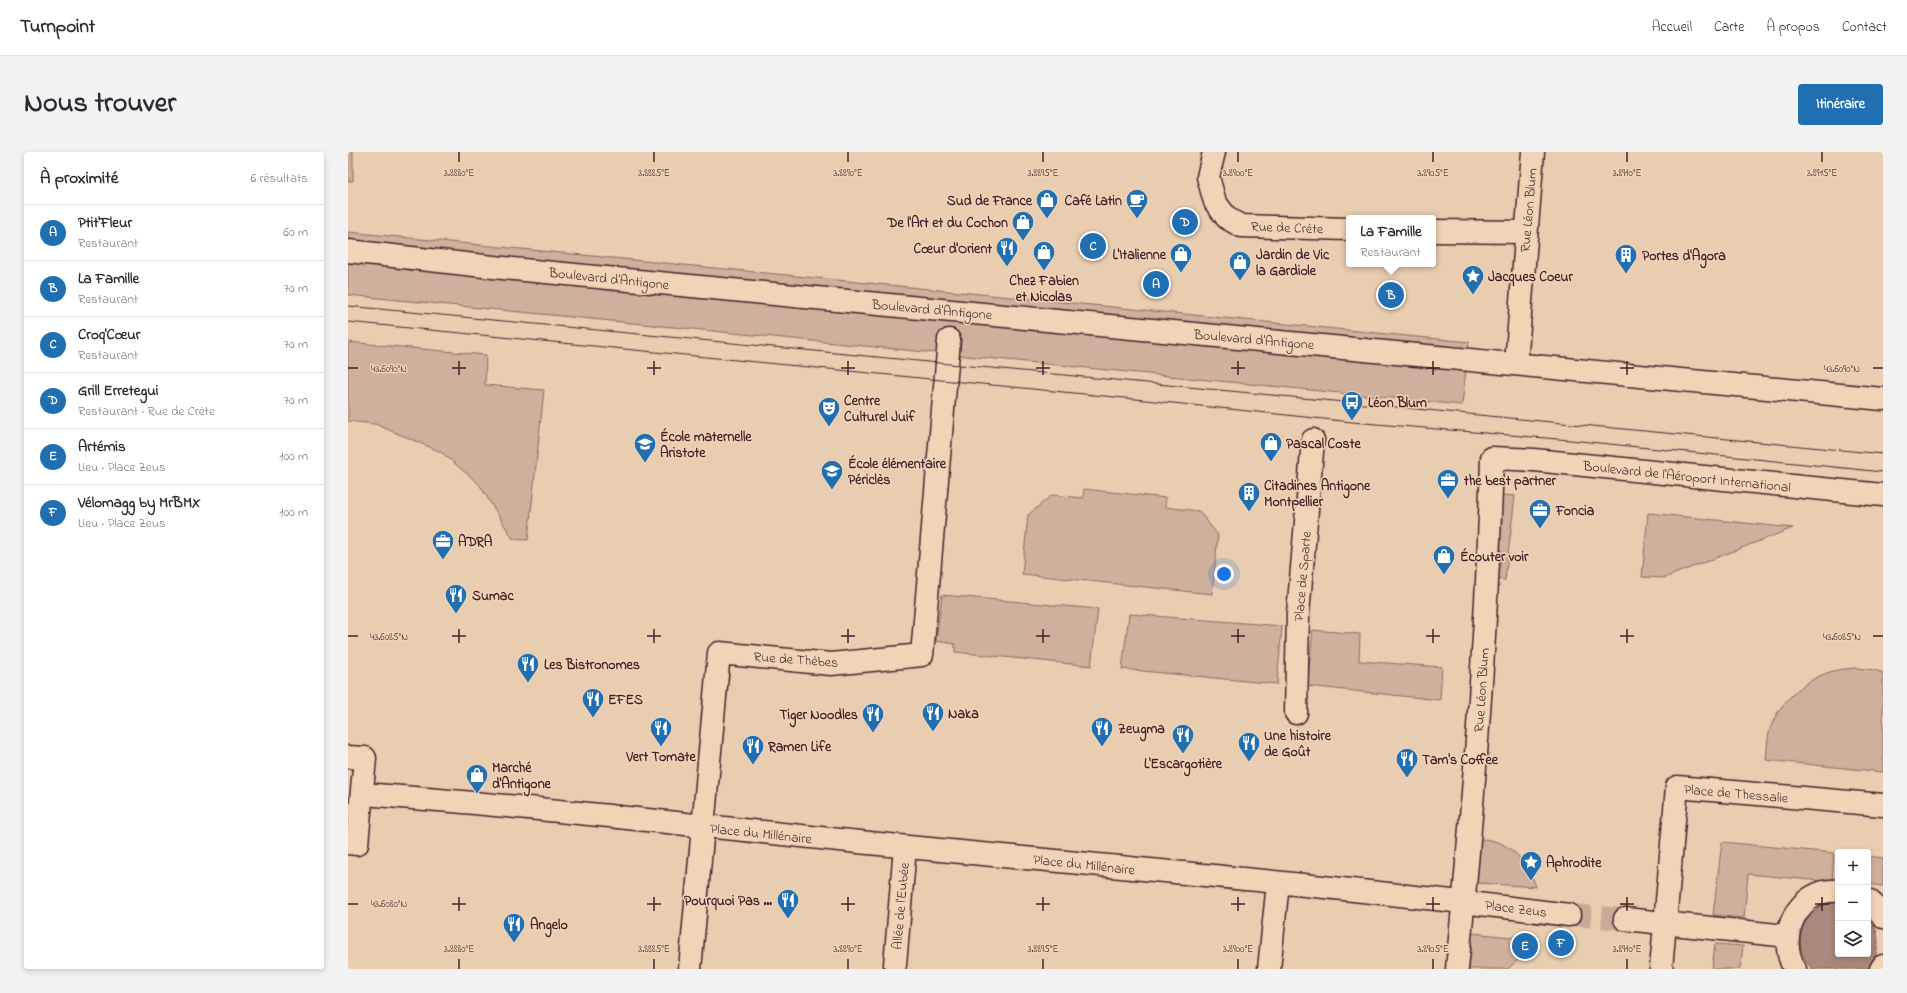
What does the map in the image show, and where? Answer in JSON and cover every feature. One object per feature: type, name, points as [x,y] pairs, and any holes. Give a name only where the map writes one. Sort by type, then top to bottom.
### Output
[{"type":"street","name":"Rue de Crète","points":[[1214,152],[1208,177],[1214,202],[1227,218],[1241,226],[1346,229]]},
{"type":"street","name":"Rue Léon Blum","points":[[1516,364],[1533,152]]},
{"type":"street","points":[[1436,231],[1526,232]]},
{"type":"street","name":"Boulevard d'Antigone","points":[[348,251],[500,268],[1516,364]]},
{"type":"street","name":"Rue de Thèbes","points":[[690,969],[719,653],[831,664],[922,655],[948,340]]},
{"type":"street","points":[[1516,364],[1883,399]]},
{"type":"street","name":"Place de Sparte","points":[[1296,713],[1298,614],[1313,440]]},
{"type":"street","name":"Rue Léon Blum","points":[[1457,969],[1464,901],[1488,579],[1492,458]]},
{"type":"street","name":"Boulevard de l'Aéroport International","points":[[1492,458],[1534,460],[1883,495]]},
{"type":"street","points":[[348,757],[365,758],[357,844],[348,843]]},
{"type":"street","name":"Place de Thessalie","points":[[1661,969],[1677,787],[1883,806]]},
{"type":"street","name":"Place du Millénaire","points":[[362,794],[460,801],[703,827],[1464,901]]},
{"type":"street","name":"Allée de l'Eubée","points":[[895,965],[905,847]]},
{"type":"street","points":[[1269,969],[1278,883]]},
{"type":"street","points":[[1795,969],[1789,955],[1787,936],[1792,919],[1802,905],[1817,895],[1835,891]]},
{"type":"street","name":"Place Zeus","points":[[1464,901],[1569,915]]},
{"type":"street","points":[[1871,903],[1883,917]]},
{"type":"street","points":[[1625,919],[1787,936]]},
{"type":"shaded area","points":[[348,152],[353,152],[353,181],[348,181]]},
{"type":"shaded area","points":[[348,232],[1469,342],[1462,405],[348,295]]},
{"type":"shaded area","points":[[348,342],[486,355],[485,385],[544,390],[528,540],[513,539],[479,484],[441,452],[375,424],[348,421]]},
{"type":"shaded area","points":[[1084,489],[1166,498],[1165,507],[1199,511],[1218,535],[1212,594],[1022,574],[1028,515],[1052,495],[1083,498]]},
{"type":"shaded area","points":[[1500,495],[1515,496],[1505,580],[1498,579]]},
{"type":"shaded area","points":[[1648,513],[1793,528],[1664,578],[1642,577]]},
{"type":"shaded area","points":[[942,595],[1098,609],[1091,666],[955,652],[955,644],[936,641]]},
{"type":"shaded area","points":[[1129,614],[1282,626],[1277,684],[1122,669]]},
{"type":"shaded area","points":[[1313,630],[1360,634],[1359,661],[1442,667],[1440,700],[1307,686]]},
{"type":"shaded area","points":[[1855,668],[1875,670],[1883,673],[1883,772],[1766,760],[1768,736],[1773,723],[1784,704],[1792,695],[1801,687],[1820,676],[1836,670]]},
{"type":"shaded area","points":[[1480,839],[1500,843],[1516,854],[1528,869],[1536,887],[1477,883]]},
{"type":"shaded area","points":[[1722,842],[1834,853],[1832,882],[1748,874],[1744,918],[1713,915]]},
{"type":"shaded area","points":[[1871,856],[1883,858],[1883,886],[1871,884]]},
{"type":"shaded area","points":[[1835,903],[1835,957],[1871,957],[1871,920],[1878,942],[1875,956],[1867,969],[1812,969],[1805,959],[1801,948],[1800,937],[1803,927],[1808,918],[1826,905]]},
{"type":"shaded area","points":[[1472,933],[1531,939],[1524,954],[1508,969],[1469,969]]},
{"type":"shaded area","points":[[1715,944],[1743,946],[1740,969],[1712,969]]},
{"type":"tunnel","points":[[1569,915],[1625,919]]},
{"type":"tram line","points":[[348,306],[1883,454]]},
{"type":"tram line","points":[[348,322],[1135,399],[1352,422],[1570,440],[1883,472]]},
{"type":"place","name":"Sud de France","points":[[1047,220]]},
{"type":"place","name":"Café Latin","points":[[1137,220]]},
{"type":"place","name":"Grill Erretegui","points":[[1185,222]]},
{"type":"place","name":"De l'Art et du Cochon","points":[[1023,242]]},
{"type":"place","name":"Croq'Cœur","points":[[1093,246]]},
{"type":"place","name":"Cœur d'Orient","points":[[1007,268]]},
{"type":"place","name":"Chez Fabien et Nicolas","points":[[1044,272]]},
{"type":"place","name":"L'Italienne","points":[[1181,274]]},
{"type":"place","name":"Portes d'Agora","points":[[1626,274]]},
{"type":"place","name":"Jardin de Vic la Gardiole","points":[[1240,282]]},
{"type":"place","name":"Ptit'Fleur","points":[[1156,284]]},
{"type":"place","name":"La Famille","points":[[1391,295]]},
{"type":"place","name":"Jacques Coeur","points":[[1473,296]]},
{"type":"place","name":"Léon Blum","points":[[1352,422]]},
{"type":"place","name":"Centre Culturel Juif","points":[[829,428]]},
{"type":"place","name":"Pascal Coste","points":[[1271,462]]},
{"type":"place","name":"École maternelle Aristote","points":[[645,464]]},
{"type":"place","name":"École élémentaire Périclès","points":[[832,490]]},
{"type":"place","name":"the best partner","points":[[1448,500]]},
{"type":"place","name":"Citadines Antigone Montpellier","points":[[1249,512]]},
{"type":"place","name":"Foncia","points":[[1540,530]]},
{"type":"place","name":"ADRA","points":[[443,560]]},
{"type":"place","name":"Écouter voir","points":[[1444,576]]},
{"type":"place","name":"Sumac","points":[[456,614]]},
{"type":"place","name":"Les Bistronomes","points":[[528,684]]},
{"type":"place","name":"EFES","points":[[593,718]]},
{"type":"place","name":"Naka","points":[[933,732]]},
{"type":"place","name":"Tiger Noodles","points":[[873,734]]},
{"type":"place","name":"Vert Tomate","points":[[661,748]]},
{"type":"place","name":"Zeugma","points":[[1102,748]]},
{"type":"place","name":"L'Escargotière","points":[[1183,754]]},
{"type":"place","name":"Une histoire de Goût","points":[[1249,762]]},
{"type":"place","name":"Ramen Life","points":[[753,766]]},
{"type":"place","name":"Tam's Coffee","points":[[1407,778]]},
{"type":"place","name":"Marché d'Antigone","points":[[477,794]]},
{"type":"place","name":"Aphrodite","points":[[1531,882]]},
{"type":"place","name":"Pourquoi Pas …","points":[[788,920]]},
{"type":"place","name":"Vélomagg by MrBMX","points":[[1561,943]]},
{"type":"place","name":"Angelo","points":[[514,944]]},
{"type":"place","name":"Artémis","points":[[1525,946]]}]
